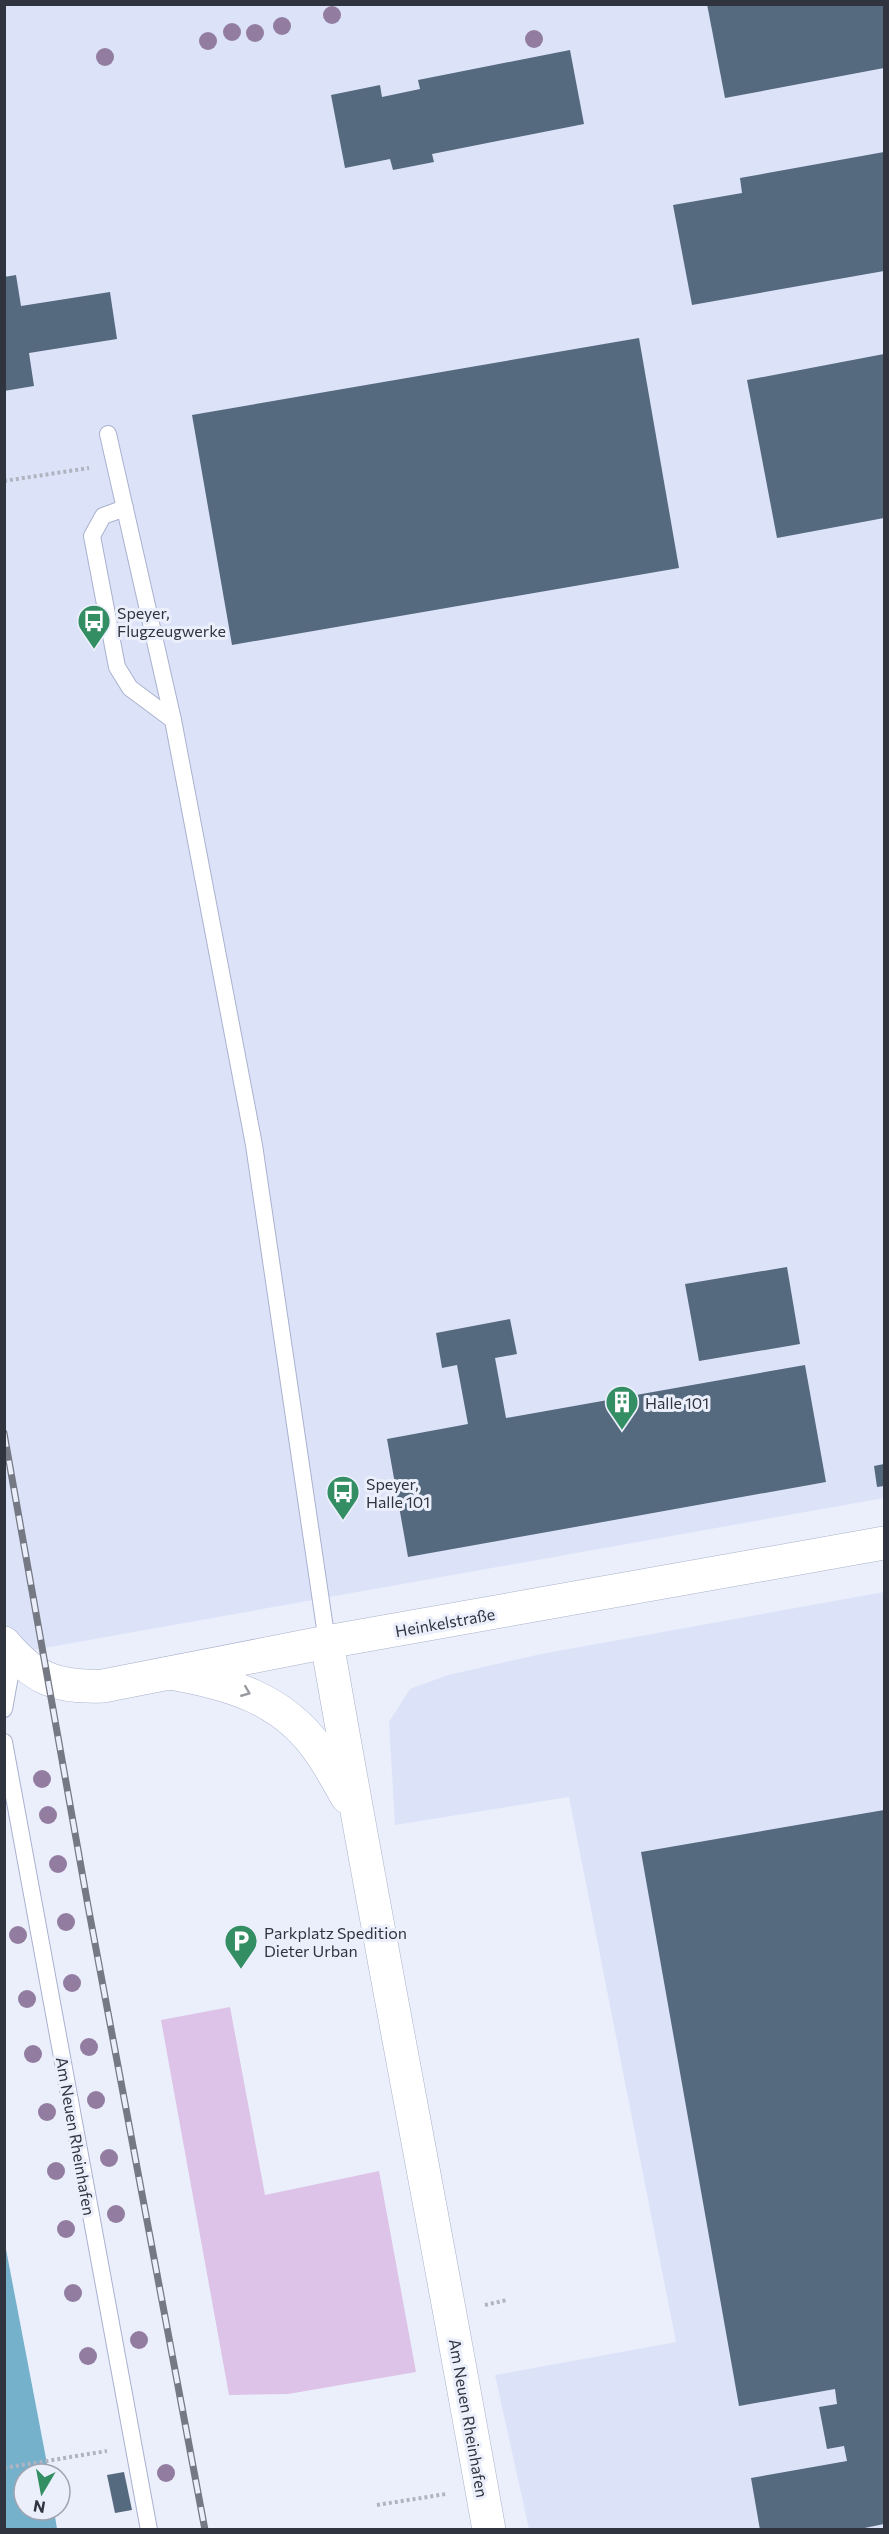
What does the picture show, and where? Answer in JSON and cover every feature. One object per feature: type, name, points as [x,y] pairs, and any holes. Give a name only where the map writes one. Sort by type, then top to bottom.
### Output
[{"type":"street","name":"Heinkelstraße","points":[[9,1649],[31,1672],[49,1681],[80,1687],[103,1686],[327,1642],[885,1543]]},
{"type":"street","name":"Am Neuen Rheinhafen","points":[[327,1642],[356,1811],[489,2529]]},
{"type":"street","name":"Am Neuen Rheinhafen","points":[[169,1673],[228,1685],[253,1695],[289,1719],[317,1748],[356,1811]]},
{"type":"lane","points":[[108,434],[117,464],[173,720],[254,1145],[327,1642]]},
{"type":"lane","points":[[125,508],[103,516],[92,536],[117,667],[130,688],[173,720]]},
{"type":"lane","points":[[4,1709],[9,1649]]},
{"type":"lane","name":"Am Neuen Rheinhafen","points":[[4,1742],[149,2529]]},
{"type":"path","points":[[4,482],[117,464]]},
{"type":"path","points":[[4,2468],[104,2451]]},
{"type":"path","points":[[377,2505],[482,2489]]},
{"type":"shaded area","points":[[5,5],[884,5],[884,1498],[5,1655]]},
{"type":"shaded area","points":[[884,1592],[884,2529],[529,2529],[495,2375],[676,2342],[569,1797],[395,1825],[389,1722],[410,1689],[448,1675],[541,1654]]},
{"type":"shaded area","points":[[230,2007],[265,2195],[379,2171],[416,2372],[288,2394],[229,2395],[161,2020]]},
{"type":"water","points":[[5,2244],[47,2462],[12,2462],[12,2522],[56,2522],[57,2529],[5,2529]]},
{"type":"building","points":[[707,4],[884,4],[884,68],[725,98]]},
{"type":"building","points":[[570,50],[584,124],[432,154],[434,162],[393,170],[390,159],[345,168],[331,95],[380,85],[382,97],[420,89],[418,80]]},
{"type":"building","points":[[884,152],[884,271],[692,305],[673,205],[742,193],[740,178]]},
{"type":"building","points":[[16,275],[21,306],[110,292],[117,339],[29,353],[34,386],[4,391],[4,277]]},
{"type":"building","points":[[639,338],[679,568],[232,645],[192,415]]},
{"type":"building","points":[[884,354],[884,518],[777,538],[747,380]]},
{"type":"building","points":[[787,1267],[800,1344],[699,1361],[685,1284]]},
{"type":"building","name":"Halle 101","points":[[510,1319],[517,1354],[495,1358],[506,1418],[805,1365],[826,1482],[408,1557],[387,1439],[468,1424],[457,1365],[442,1368],[436,1333]]},
{"type":"building","points":[[884,1464],[884,1486],[877,1487],[874,1466]]},
{"type":"building","points":[[884,1810],[884,2524],[855,2530],[760,2530],[751,2478],[847,2461],[844,2446],[827,2449],[819,2407],[837,2404],[835,2389],[739,2406],[641,1852]]},
{"type":"building","points":[[124,2472],[132,2510],[115,2513],[107,2475]]},
{"type":"railway","points":[[4,1433],[88,1906],[205,2530]]},
{"type":"place","name":"Speyer, Flugzeugwerke","points":[[94,650]]},
{"type":"place","name":"Halle 101","points":[[622,1431]]},
{"type":"place","name":"Speyer, Halle 101","points":[[343,1521]]},
{"type":"place","name":"Parkplatz Spedition Dieter Urban","points":[[241,1970]]}]
